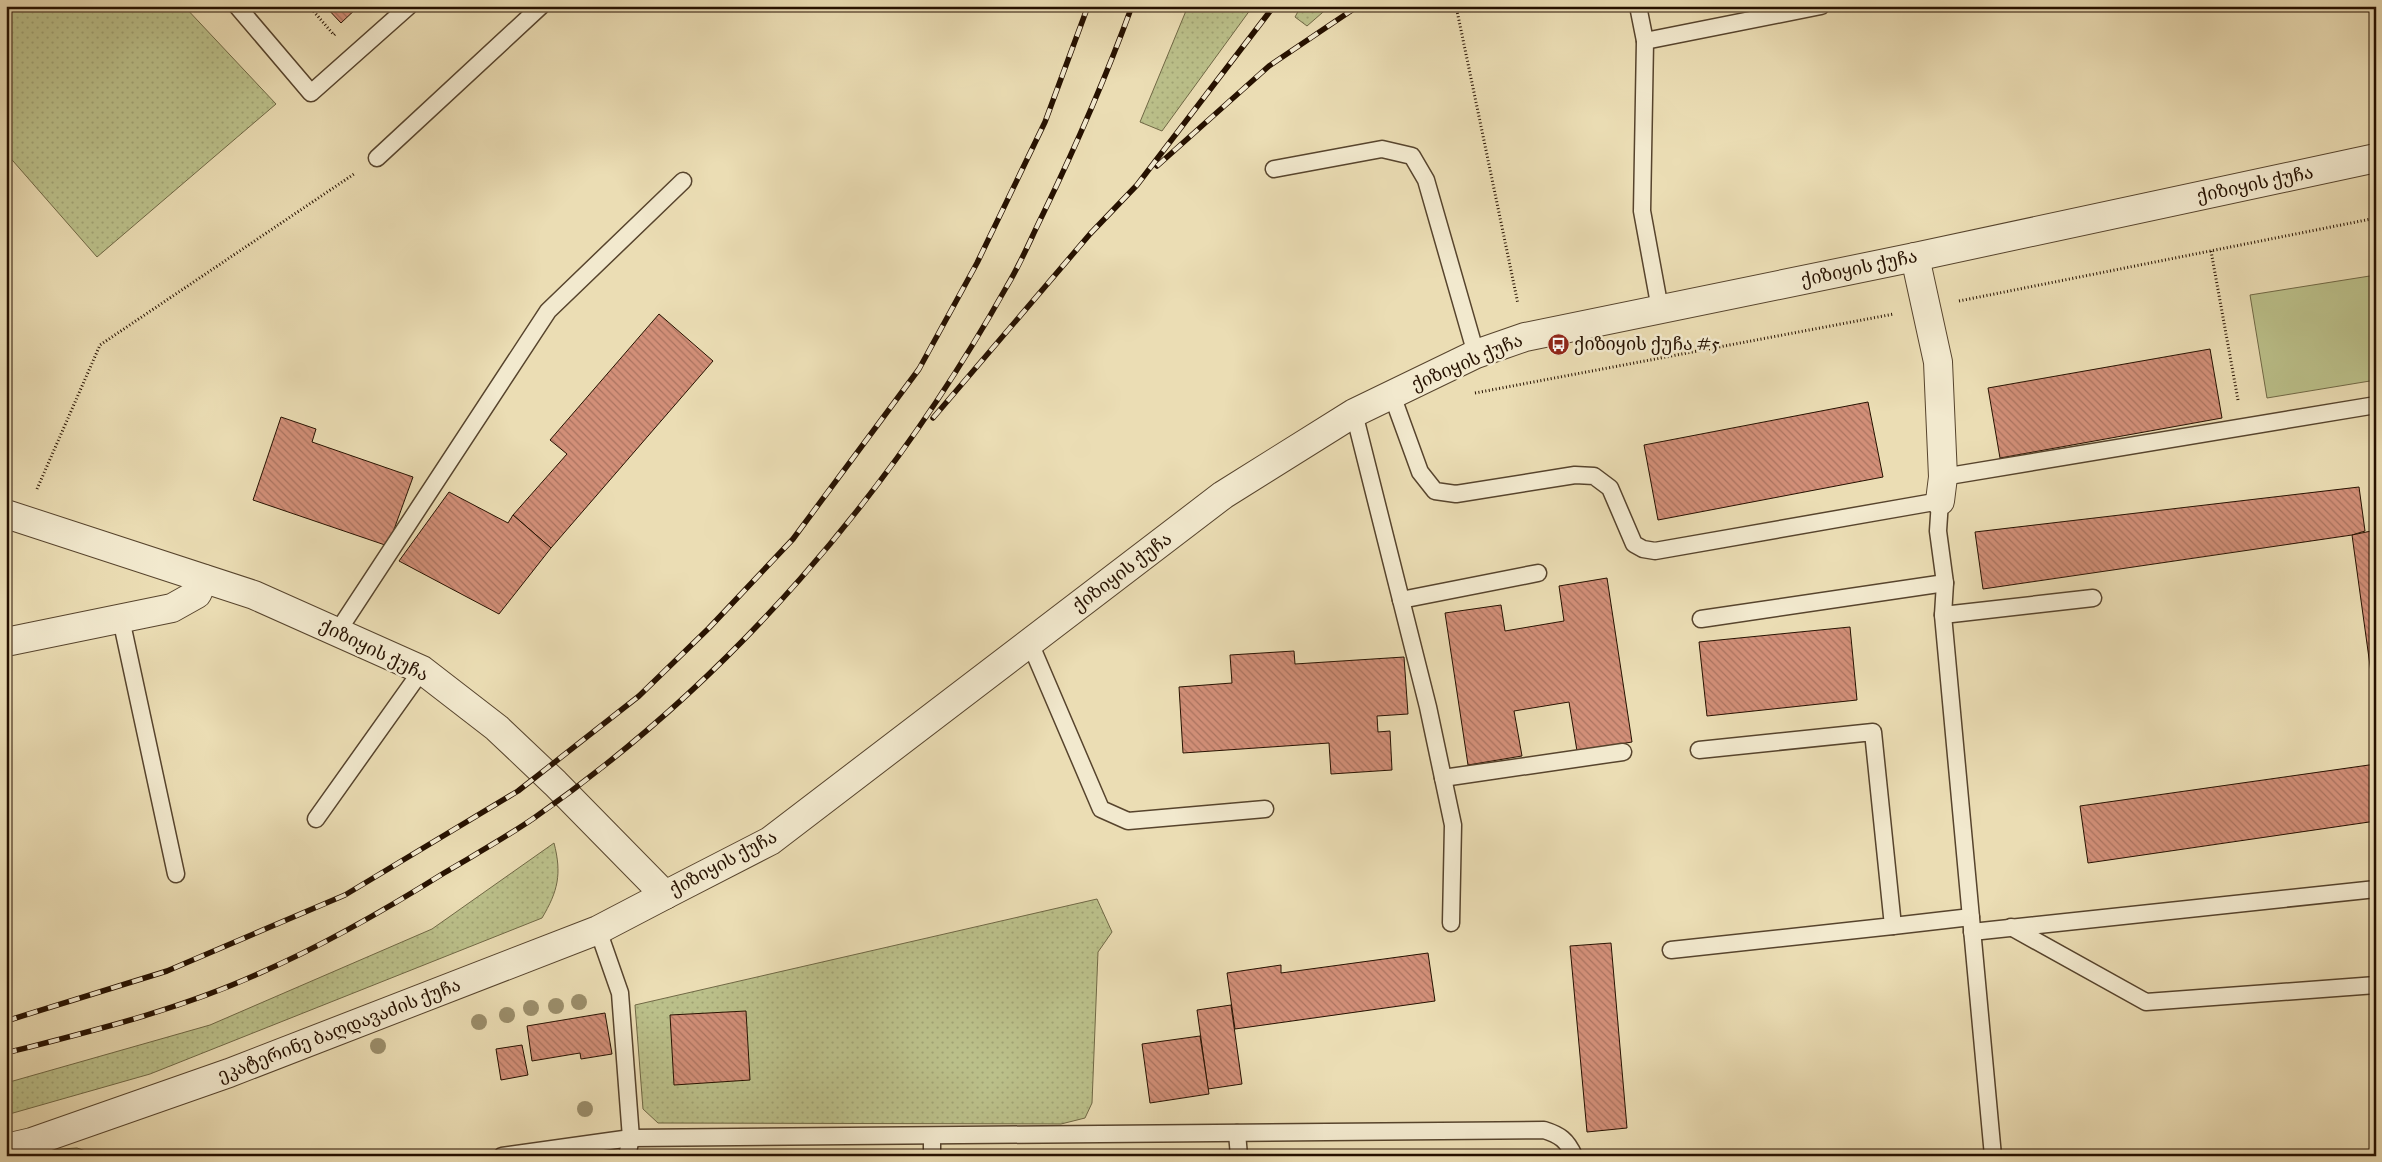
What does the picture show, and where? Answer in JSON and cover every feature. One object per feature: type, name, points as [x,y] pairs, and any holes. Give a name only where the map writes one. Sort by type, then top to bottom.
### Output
[{"type":"street","name":"ქიზიყის ქუჩა","points":[[15,517],[254,595],[422,670],[497,728],[556,783],[665,896],[770,842],[1223,495],[1354,413],[1476,354],[1525,337],[1915,257],[2376,158]]},
{"type":"street","points":[[1915,257],[1938,362],[1941,489]]},
{"type":"street","points":[[6,642],[172,608],[197,594],[204,579]]},
{"type":"street","name":"ეკატერინე ბაღდავაძის ქუჩა","points":[[6,1148],[32,1142],[229,1073],[598,930],[665,896]]},
{"type":"lane","points":[[237,6],[312,92],[409,6]]},
{"type":"lane","points":[[377,158],[541,6]]},
{"type":"lane","points":[[1638,6],[1645,41],[1642,211],[1660,309]]},
{"type":"lane","points":[[1645,41],[1822,6]]},
{"type":"lane","points":[[1274,169],[1382,149],[1412,156],[1426,180],[1476,354]]},
{"type":"lane","points":[[338,631],[548,311],[682,181]]},
{"type":"lane","points":[[1392,395],[1420,472],[1435,491],[1456,494],[1575,475],[1594,476],[1610,488],[1634,544],[1643,549],[1655,551],[1941,489],[2243,429],[2376,405]]},
{"type":"lane","points":[[1354,413],[1428,707],[1453,825],[1451,923]]},
{"type":"lane","points":[[1941,489],[1938,531],[1946,583],[1942,615],[1993,1156]]},
{"type":"lane","points":[[1401,600],[1538,573]]},
{"type":"lane","points":[[1701,620],[1946,583]]},
{"type":"lane","points":[[1942,615],[2093,598]]},
{"type":"lane","points":[[121,619],[176,874]]},
{"type":"lane","points":[[1030,643],[1101,809],[1128,821],[1265,809]]},
{"type":"lane","points":[[316,819],[422,670]]},
{"type":"lane","points":[[1700,750],[1873,732],[1893,926]]},
{"type":"lane","points":[[1443,778],[1623,752]]},
{"type":"lane","points":[[1671,950],[1893,926],[1972,924],[2011,927],[2376,889]]},
{"type":"lane","points":[[2011,927],[2146,1002],[2376,985]]},
{"type":"lane","points":[[598,930],[620,993],[631,1138],[627,1156]]},
{"type":"lane","points":[[502,1156],[631,1138],[1544,1130],[1561,1136],[1569,1144],[1574,1156]]},
{"type":"lane","points":[[1237,1133],[1239,1156]]},
{"type":"lane","points":[[932,1136],[932,1156]]},
{"type":"path","points":[[309,6],[334,35],[340,29]]},
{"type":"path","points":[[1456,6],[1525,337]]},
{"type":"path","points":[[15,517],[100,345],[377,158]]},
{"type":"path","points":[[1468,395],[1926,308],[2376,218]]},
{"type":"path","points":[[2211,251],[2243,429]]},
{"type":"green space","points":[[6,6],[184,6],[276,104],[97,257],[6,153],[6,131],[9,122],[6,118]]},
{"type":"green space","points":[[1188,6],[1253,6],[1162,131],[1140,122]]},
{"type":"green space","points":[[1301,6],[1330,6],[1307,26],[1295,17]]},
{"type":"green space","points":[[2376,275],[2376,380],[2267,398],[2250,295]]},
{"type":"green space","points":[[554,843],[558,864],[557,882],[552,899],[542,918],[150,1074],[6,1115],[6,1083],[210,1025],[432,929]]},
{"type":"green space","points":[[1097,899],[1112,932],[1098,952],[1092,1103],[1085,1118],[1061,1124],[658,1123],[643,1109],[635,1005]]},
{"type":"green space","points":[[77,1148],[100,1156],[24,1156],[47,1150]]},
{"type":"building","points":[[325,6],[359,6],[341,23]]},
{"type":"building","points":[[659,314],[713,361],[551,548],[513,515],[567,454],[550,440]]},
{"type":"building","points":[[2210,349],[2222,418],[2000,458],[1988,388]]},
{"type":"building","points":[[1868,402],[1883,477],[1658,520],[1644,445]]},
{"type":"building","points":[[281,417],[316,429],[312,442],[413,477],[388,546],[253,500]]},
{"type":"building","points":[[2359,487],[2365,531],[2352,535],[1983,589],[1975,532]]},
{"type":"building","points":[[449,492],[508,523],[513,515],[551,548],[499,614],[399,561]]},
{"type":"building","points":[[2376,530],[2376,709],[2352,535]]},
{"type":"building","points":[[1607,578],[1632,742],[1577,751],[1569,702],[1514,711],[1522,756],[1468,765],[1445,613],[1501,605],[1505,631],[1564,621],[1559,586]]},
{"type":"building","points":[[1850,627],[1857,700],[1707,716],[1699,642]]},
{"type":"building","points":[[1294,651],[1295,664],[1404,657],[1408,714],[1377,716],[1378,732],[1390,731],[1392,770],[1331,774],[1329,743],[1183,753],[1179,687],[1232,683],[1230,655]]},
{"type":"building","points":[[2376,764],[2376,821],[2088,863],[2080,806]]},
{"type":"building","points":[[1611,943],[1627,1128],[1587,1132],[1570,946]]},
{"type":"building","points":[[1428,953],[1435,1001],[1235,1029],[1227,973],[1281,965],[1281,973]]},
{"type":"building","points":[[1231,1005],[1242,1084],[1208,1089],[1197,1010]]},
{"type":"building","points":[[746,1011],[750,1080],[674,1085],[670,1015]]},
{"type":"building","points":[[605,1013],[612,1054],[581,1059],[580,1053],[532,1061],[527,1026]]},
{"type":"building","points":[[1200,1036],[1209,1094],[1150,1103],[1142,1044]]},
{"type":"building","points":[[522,1045],[528,1075],[501,1080],[496,1049]]},
{"type":"railway","points":[[6,1021],[167,971],[345,895],[518,791],[639,696],[709,628],[793,539],[919,369],[977,263],[1045,122],[1088,6]]},
{"type":"railway","points":[[6,1053],[167,1009],[260,973],[331,939],[534,818],[606,764],[674,706],[739,645],[800,579],[858,510],[911,438],[961,363],[1026,250],[1090,111],[1132,6]]},
{"type":"railway","points":[[933,418],[1090,234],[1137,185],[1274,6]]},
{"type":"railway","points":[[1157,166],[1269,66],[1358,6]]},
{"type":"place","name":"ქიზიყის ქუჩა #5","points":[[1558,344]]}]
